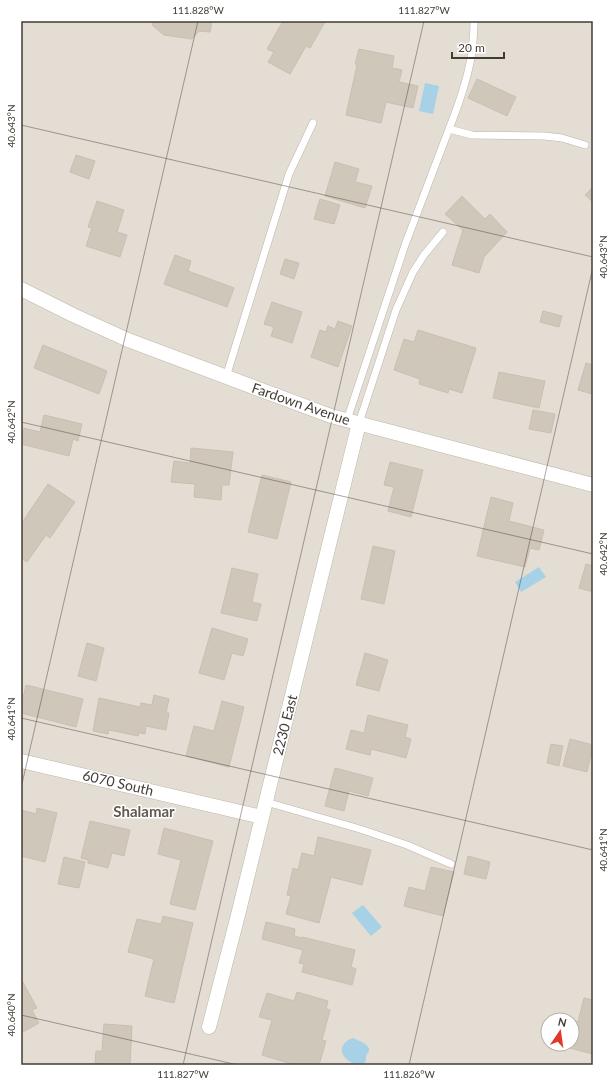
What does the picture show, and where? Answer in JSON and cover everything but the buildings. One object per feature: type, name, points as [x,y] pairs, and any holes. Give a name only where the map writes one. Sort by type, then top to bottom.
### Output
[{"type":"street","name":"Fardown Avenue","points":[[21,289],[128,340],[305,407],[353,422],[593,485]]},
{"type":"street","name":"2230 East","points":[[209,1027],[266,802],[353,422]]},
{"type":"street","name":"6070 South","points":[[21,761],[262,817]]},
{"type":"lane","points":[[353,422],[405,245],[458,105],[472,51],[474,21]]},
{"type":"lane","points":[[226,378],[289,174],[313,123]]},
{"type":"lane","points":[[449,129],[472,135],[544,136],[562,138],[585,145]]},
{"type":"lane","points":[[353,422],[396,310],[413,272],[424,255],[443,232]]},
{"type":"lane","points":[[266,802],[360,829],[407,845],[451,864]]},
{"type":"shaded area","points":[[21,21],[593,21],[593,1065],[21,1065]]},
{"type":"water","points":[[425,83],[439,86],[433,114],[419,111]]},
{"type":"water","points":[[539,567],[546,577],[521,592],[515,582]]},
{"type":"water","points":[[363,905],[382,927],[371,936],[352,913]]},
{"type":"water","points":[[353,1038],[364,1043],[369,1048],[366,1061],[362,1065],[350,1062],[343,1054],[343,1045]]},
{"type":"district","name":"Shalamar","points":[[144,812]]}]
